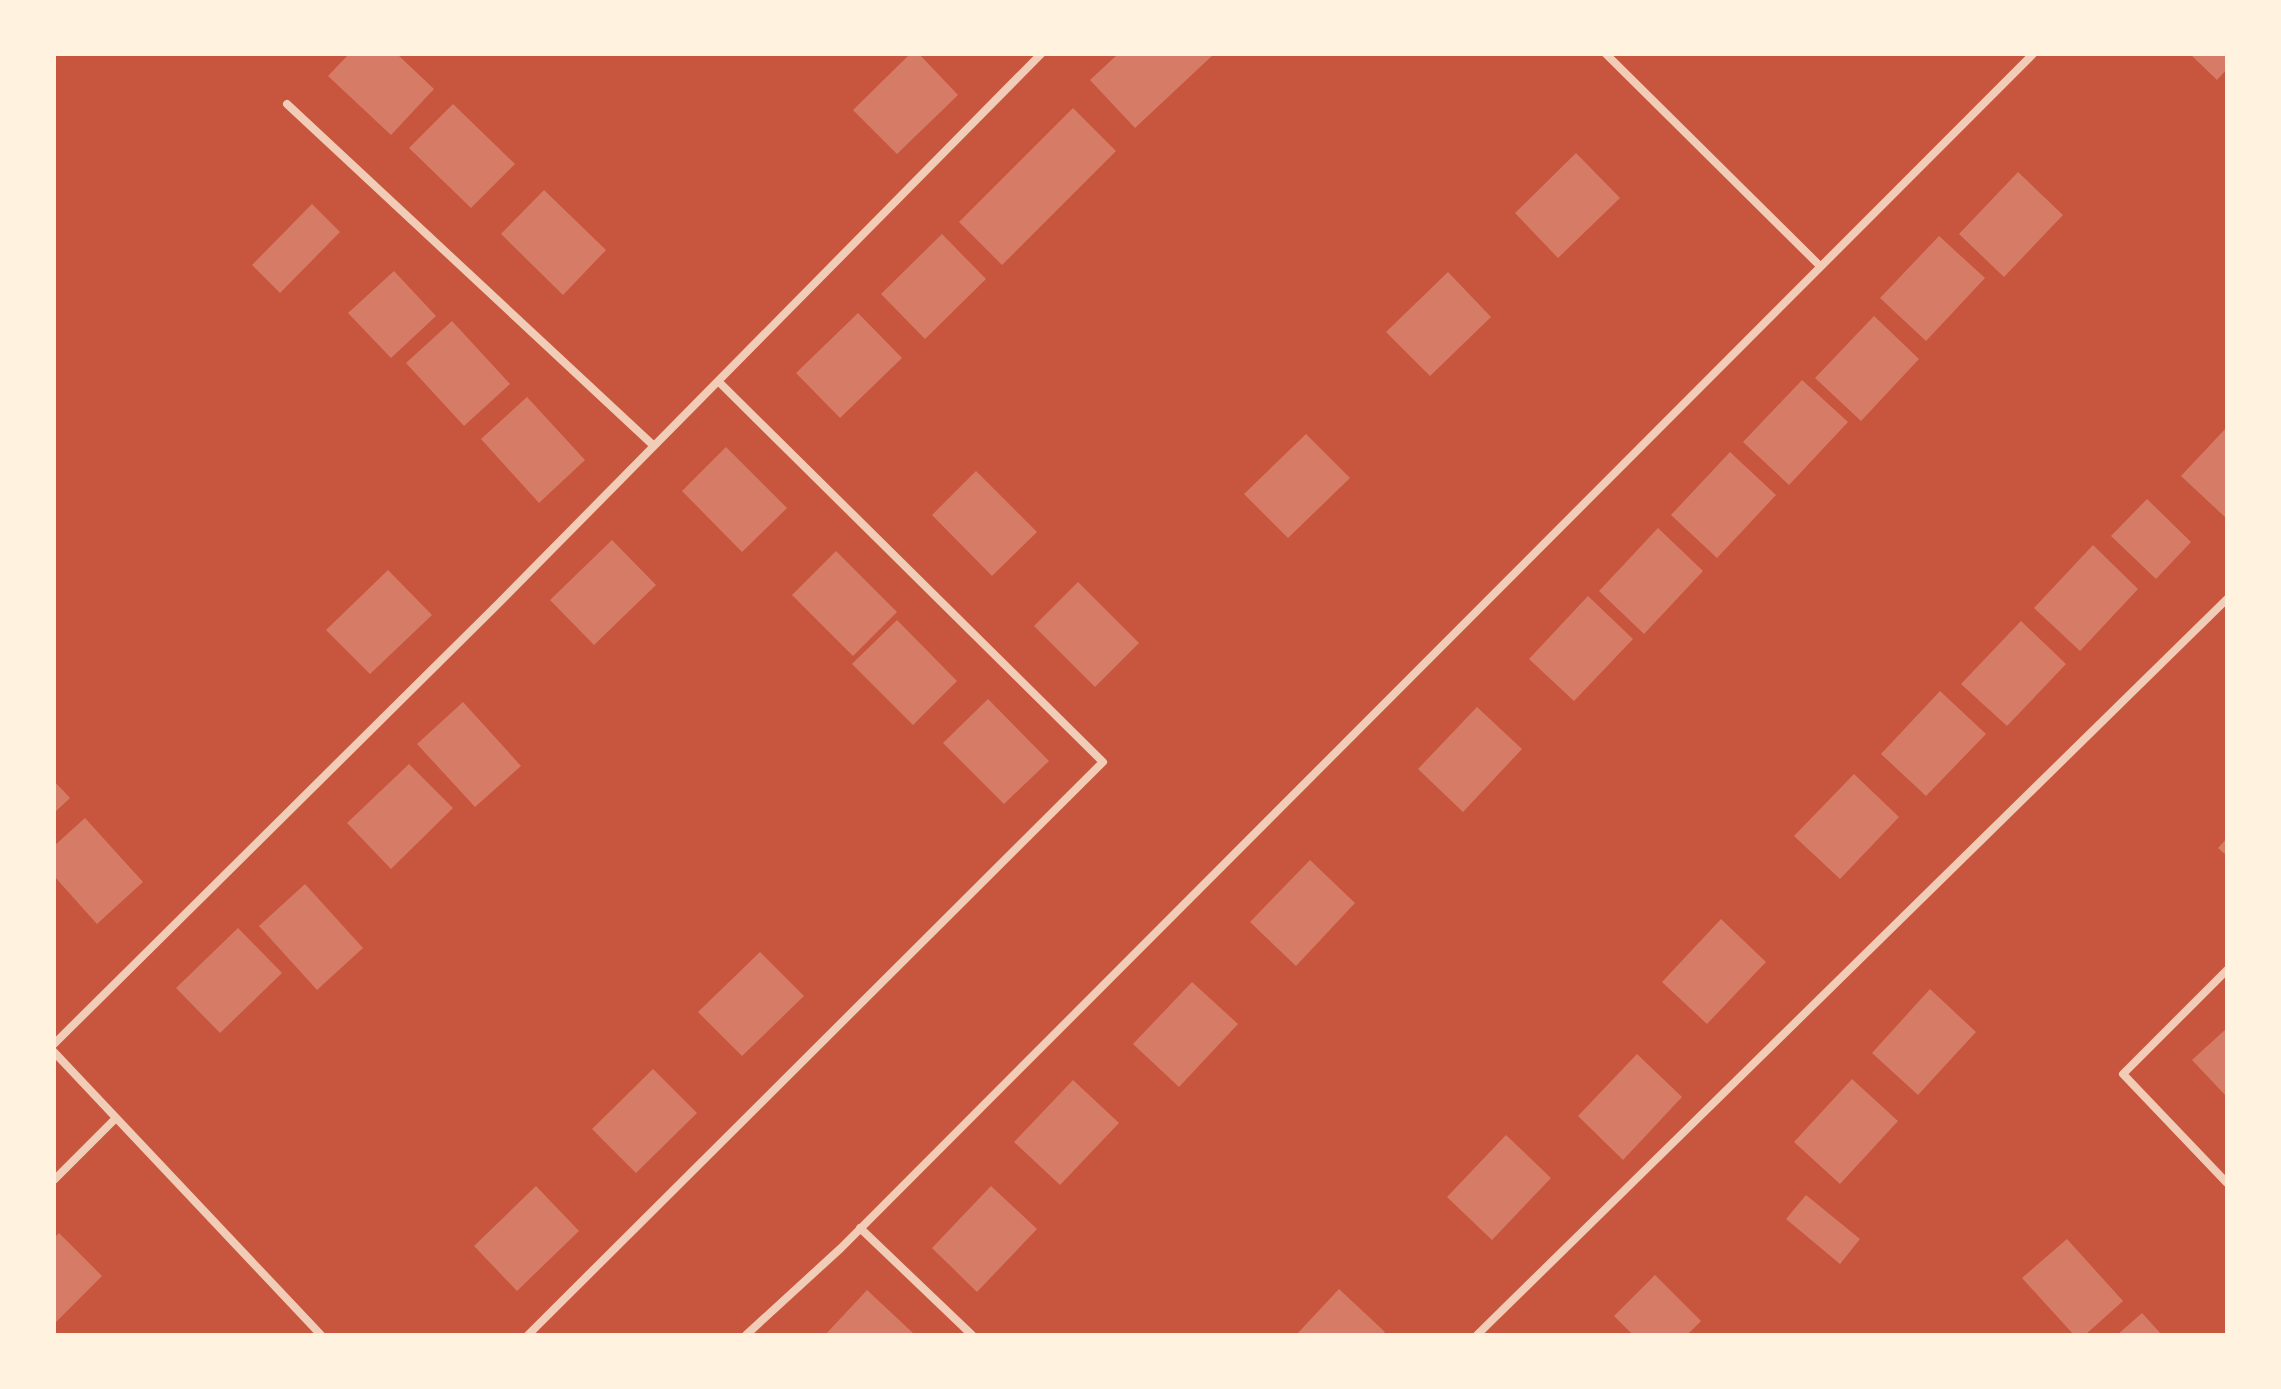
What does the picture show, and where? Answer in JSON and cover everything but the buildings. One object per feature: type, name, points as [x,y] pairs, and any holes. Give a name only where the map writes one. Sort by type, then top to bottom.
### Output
[{"type":"street","points":[[54,1044],[654,446],[1041,54]]},
{"type":"street","points":[[1606,54],[1819,265]]},
{"type":"street","points":[[746,1335],[860,1228],[2033,54]]},
{"type":"street","points":[[287,104],[654,446]]},
{"type":"street","points":[[528,1335],[1103,762],[718,381]]},
{"type":"street","points":[[1477,1335],[2227,599]]},
{"type":"street","points":[[2227,970],[2123,1074],[2227,1183]]},
{"type":"street","points":[[54,1052],[321,1335]]},
{"type":"street","points":[[54,1180],[116,1118]]},
{"type":"street","points":[[860,1228],[972,1335]]}]
